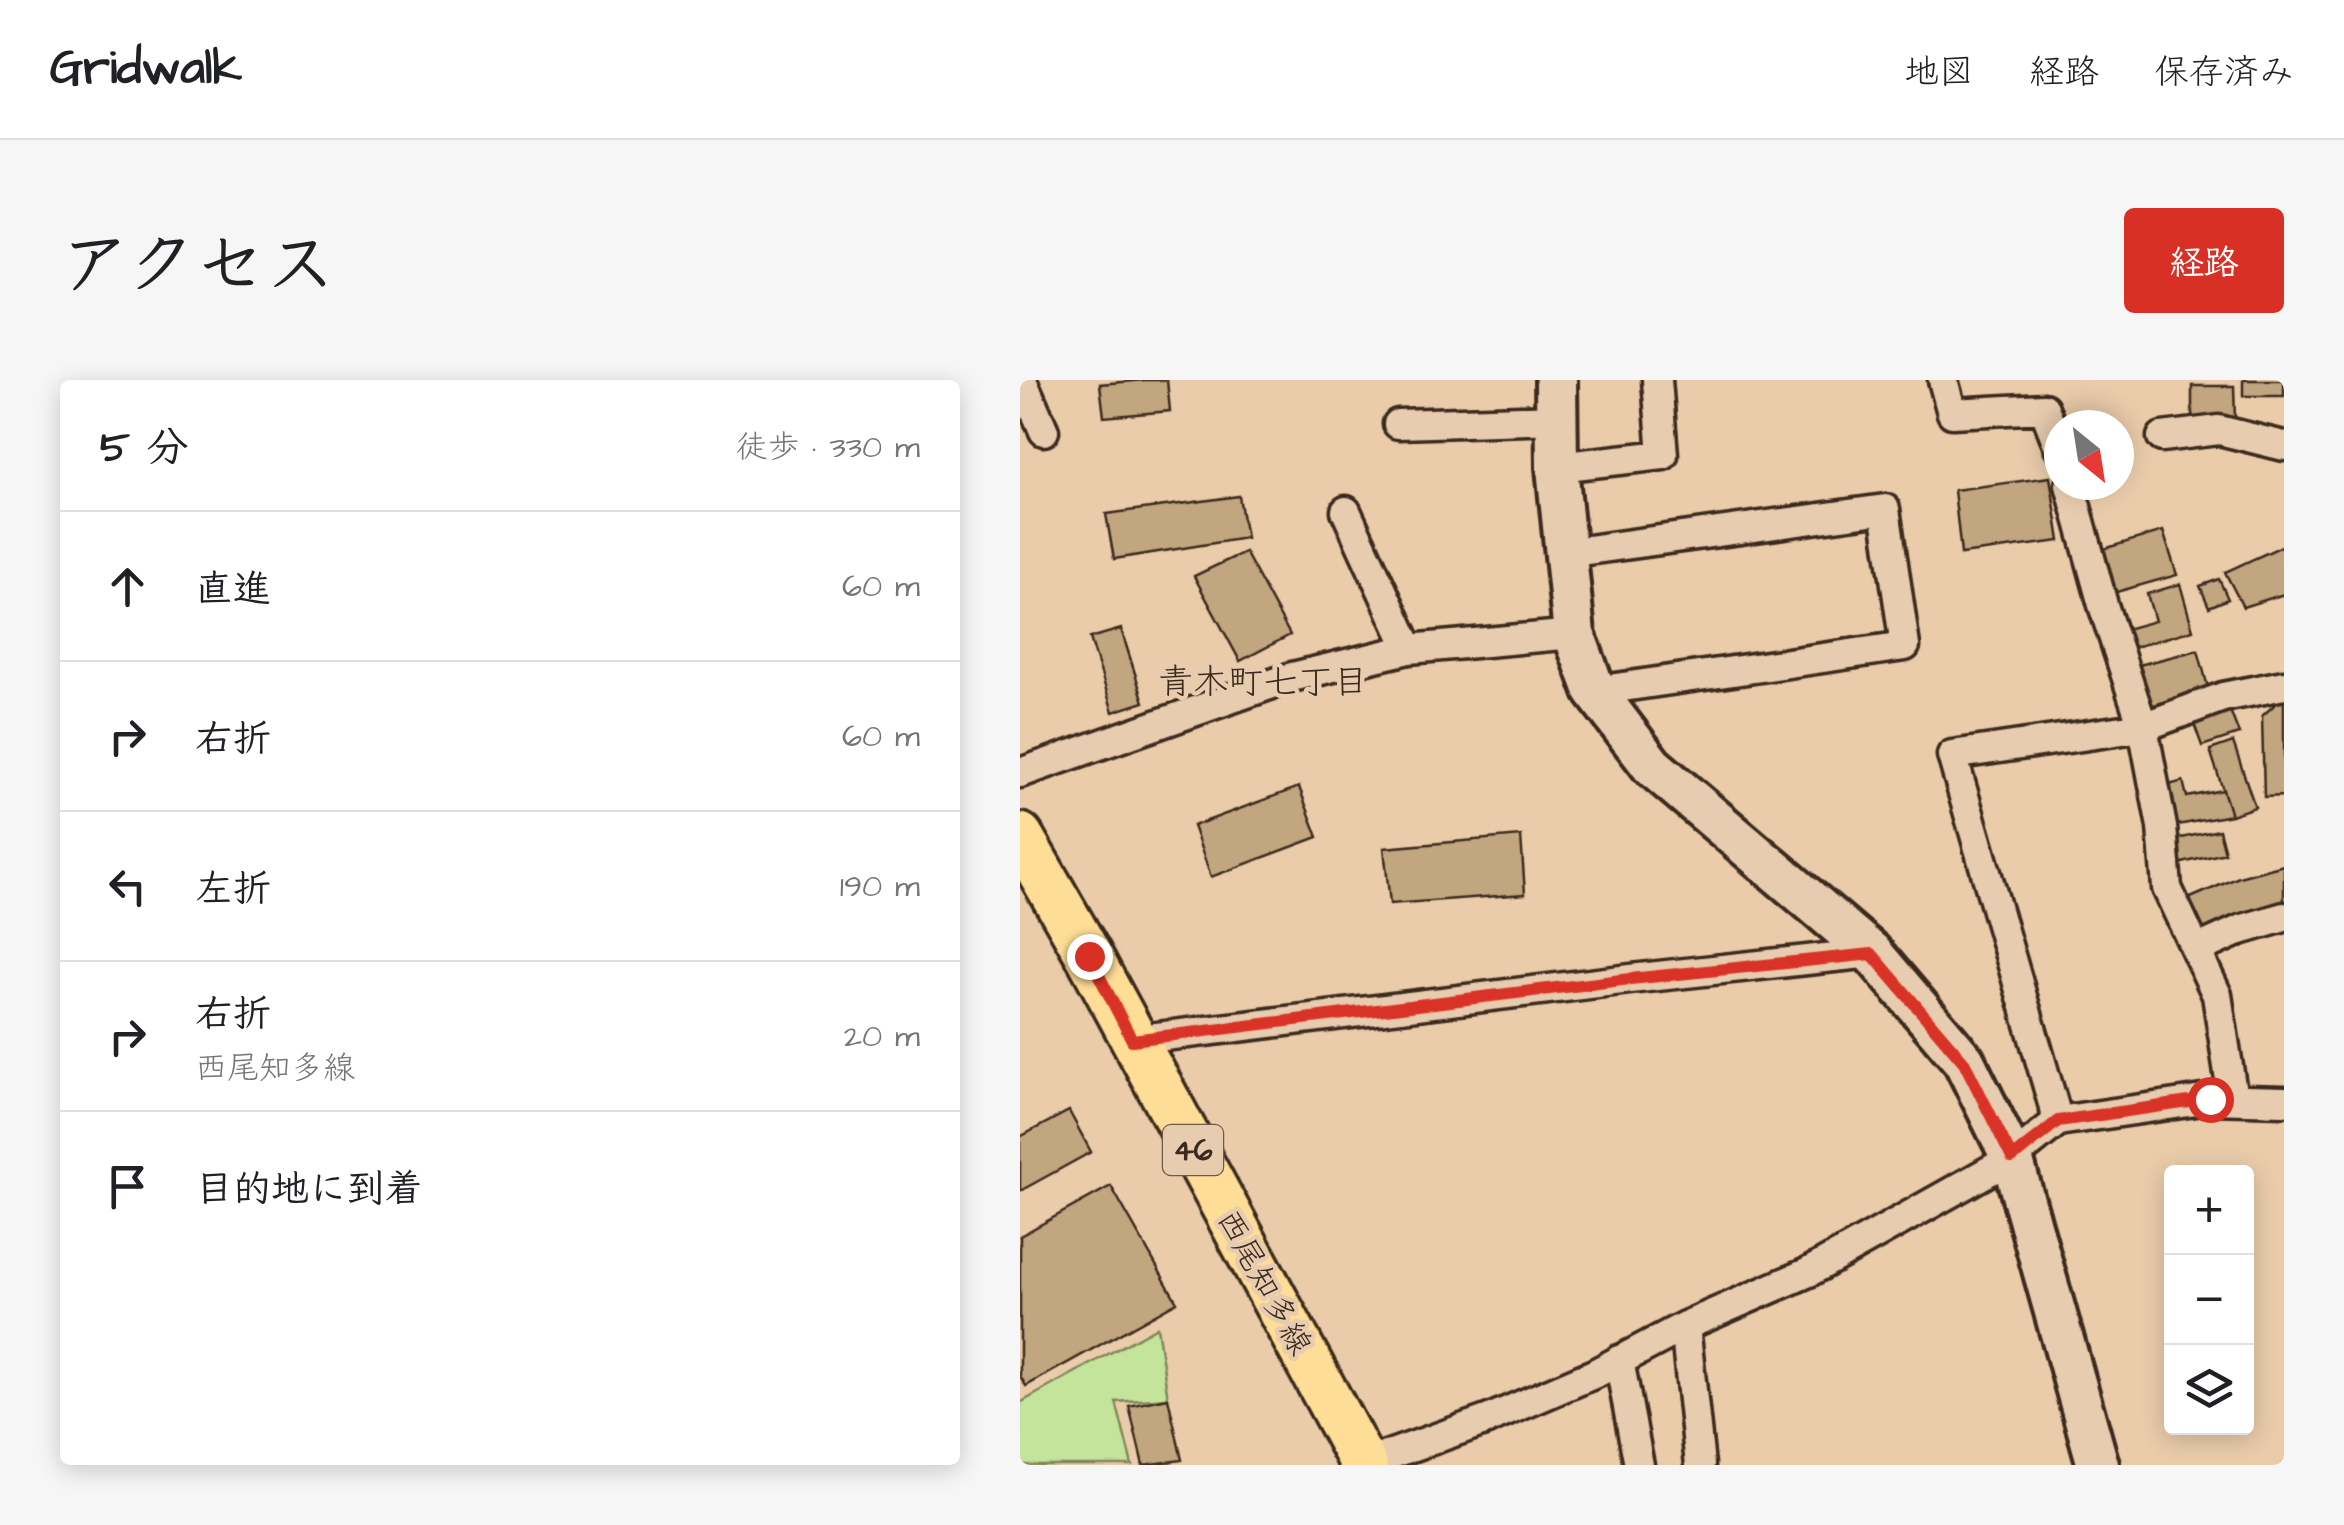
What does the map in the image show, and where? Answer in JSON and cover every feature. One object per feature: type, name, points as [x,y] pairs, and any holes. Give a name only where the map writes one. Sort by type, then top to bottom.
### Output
[{"type":"main road","name":"西尾知多線","points":[[1020,836],[1089,956],[1363,1464]]},
{"type":"street","points":[[1022,380],[1044,431]]},
{"type":"street","points":[[1557,467],[1663,456],[1657,380]]},
{"type":"street","points":[[1942,380],[1952,413],[2045,410]]},
{"type":"street","points":[[1398,424],[1557,400],[1557,467],[1574,634],[1595,691],[1652,766],[1872,954],[1964,1062],[2012,1158],[2098,1465]]},
{"type":"street","points":[[2162,437],[2219,430],[2284,446]]},
{"type":"street","points":[[2074,500],[2102,604],[2143,727],[2162,826],[2167,888],[2217,995],[2233,1100]]},
{"type":"street","points":[[1566,553],[1886,509],[1905,646],[1595,691]]},
{"type":"street","points":[[1346,511],[1408,649]]},
{"type":"street","points":[[1020,773],[1292,676],[1408,649],[1574,634]]},
{"type":"street","points":[[2058,1121],[1952,756],[2143,727],[2223,698],[2284,684]]},
{"type":"street","points":[[2196,950],[2240,930],[2284,918]]},
{"type":"street","points":[[1132,1040],[1630,979],[1872,954]]},
{"type":"street","points":[[1363,1464],[1487,1420],[1596,1374],[1685,1326],[1809,1272],[2012,1158],[2058,1121],[2210,1099],[2284,1101]]},
{"type":"street","points":[[1685,1326],[1700,1465]]},
{"type":"street","points":[[1619,1360],[1638,1465]]},
{"type":"green space","points":[[1157,1327],[1168,1398],[1116,1402],[1132,1465],[1020,1465],[1020,1403]]},
{"type":"building","points":[[1167,380],[1170,411],[1104,417],[1100,384]]},
{"type":"building","points":[[2243,380],[2284,380],[2284,396],[2243,396]]},
{"type":"building","points":[[2192,386],[2234,386],[2235,420],[2192,419]]},
{"type":"building","points":[[2044,478],[2044,500],[2054,500],[2060,541],[1961,554],[1954,490]]},
{"type":"building","points":[[1239,496],[1246,538],[1114,559],[1106,514]]},
{"type":"building","points":[[2163,531],[2177,575],[2113,593],[2100,550]]},
{"type":"building","points":[[2284,545],[2284,594],[2243,607],[2225,572]]},
{"type":"building","points":[[1245,552],[1290,635],[1240,661],[1194,576]]},
{"type":"building","points":[[2219,579],[2228,599],[2209,607],[2200,586]]},
{"type":"building","points":[[2180,584],[2193,630],[2128,649],[2122,630],[2155,621],[2147,594]]},
{"type":"building","points":[[1121,629],[1144,702],[1113,712],[1090,638]]},
{"type":"building","points":[[2198,650],[2209,691],[2150,706],[2139,665]]},
{"type":"building","points":[[2284,696],[2284,796],[2264,797],[2262,716]]},
{"type":"building","points":[[2228,705],[2239,734],[2202,746],[2192,718]]},
{"type":"building","points":[[2233,742],[2255,807],[2231,815],[2210,750]]},
{"type":"building","points":[[2183,781],[2187,797],[2223,790],[2231,815],[2172,826],[2162,787]]},
{"type":"building","points":[[1299,787],[1318,837],[1211,877],[1193,826]]},
{"type":"building","points":[[2219,830],[2225,853],[2178,864],[2172,840]]},
{"type":"building","points":[[1521,836],[1525,894],[1390,904],[1384,848]]},
{"type":"building","points":[[2284,865],[2284,907],[2203,937],[2186,900],[2239,877]]},
{"type":"building","points":[[1069,1111],[1091,1152],[1020,1191],[1020,1137]]},
{"type":"building","points":[[1111,1186],[1177,1302],[1026,1386],[1020,1376],[1020,1236]]},
{"type":"building","points":[[1168,1398],[1182,1460],[1143,1465],[1129,1406]]},
{"type":"district","name":"青木町七丁目","points":[[1263,681]]},
{"type":"route","points":[[1089,956],[1132,1040],[1630,979],[1872,954],[1964,1062],[2012,1158],[2058,1121],[2210,1099]]}]
